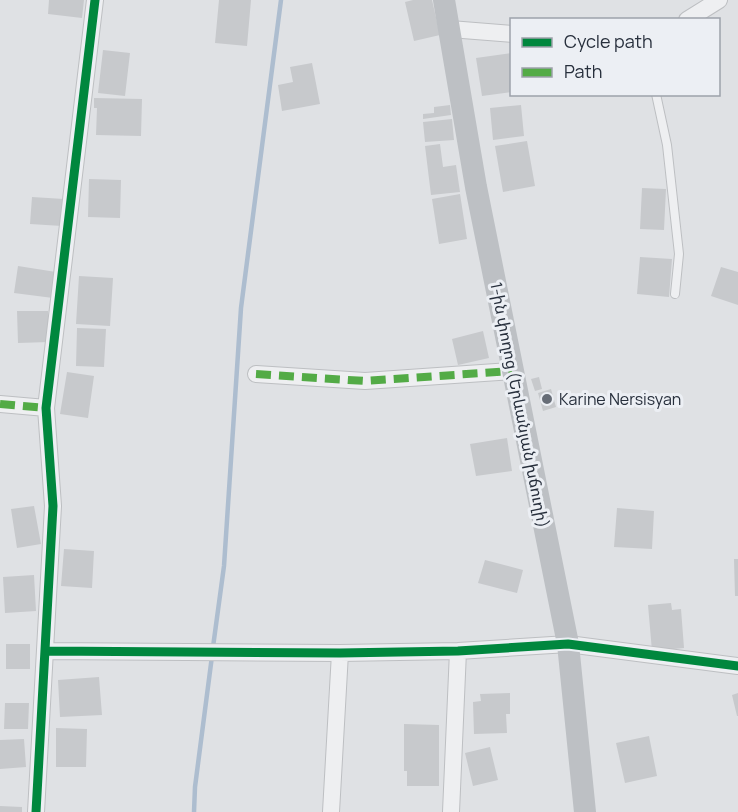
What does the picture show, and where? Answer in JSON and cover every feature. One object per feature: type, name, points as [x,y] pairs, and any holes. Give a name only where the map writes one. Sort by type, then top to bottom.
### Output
[{"type":"main road","name":"1-ին փողոց (Երևանյան խճուղի)","points":[[444,0],[476,187],[568,644],[585,812]]},
{"type":"street","points":[[36,812],[53,506],[46,408],[95,0]]},
{"type":"street","points":[[690,18],[719,0]]},
{"type":"street","points":[[450,29],[510,34]]},
{"type":"street","points":[[256,374],[364,381],[512,370]]},
{"type":"street","points":[[0,404],[46,408]]},
{"type":"street","points":[[46,651],[340,653],[458,651],[568,644],[738,666]]},
{"type":"street","points":[[451,812],[458,651]]},
{"type":"street","points":[[331,812],[340,653]]},
{"type":"lane","points":[[656,96],[667,145],[679,254],[675,294]]},
{"type":"building","points":[[49,0],[84,0],[82,18],[48,14]]},
{"type":"building","points":[[219,0],[251,0],[247,46],[215,43]]},
{"type":"building","points":[[432,0],[440,35],[414,41],[405,2]]},
{"type":"building","points":[[103,50],[130,53],[125,96],[98,93]]},
{"type":"building","points":[[510,53],[510,92],[482,96],[476,58]]},
{"type":"building","points":[[312,63],[320,104],[282,111],[278,85],[293,82],[290,67]]},
{"type":"building","points":[[94,98],[142,99],[141,136],[96,135],[97,108],[94,108]]},
{"type":"building","points":[[450,105],[451,115],[423,119],[423,114],[434,113],[434,107]]},
{"type":"building","points":[[521,105],[524,136],[493,140],[490,108]]},
{"type":"building","points":[[452,119],[454,140],[425,142],[423,122]]},
{"type":"building","points":[[527,141],[535,186],[503,192],[495,146]]},
{"type":"building","points":[[440,144],[443,167],[456,165],[460,192],[431,195],[425,146]]},
{"type":"building","points":[[89,179],[121,180],[120,218],[88,217]]},
{"type":"building","points":[[642,188],[666,189],[664,230],[640,229]]},
{"type":"building","points":[[460,194],[467,239],[439,244],[432,199]]},
{"type":"building","points":[[32,197],[64,199],[62,226],[30,224]]},
{"type":"building","points":[[640,257],[672,259],[669,297],[637,294]]},
{"type":"building","points":[[18,266],[56,272],[53,298],[14,293]]},
{"type":"building","points":[[721,267],[738,272],[738,305],[711,296]]},
{"type":"building","points":[[79,276],[113,278],[110,326],[76,324]]},
{"type":"building","points":[[17,311],[48,311],[49,342],[18,343]]},
{"type":"building","points":[[77,328],[106,329],[104,367],[76,366]]},
{"type":"building","points":[[483,331],[489,358],[458,365],[452,339]]},
{"type":"building","points":[[67,372],[94,376],[88,418],[60,414]]},
{"type":"building","points":[[539,377],[542,389],[535,391],[531,379]]},
{"type":"building","points":[[551,389],[556,407],[543,411],[538,393]]},
{"type":"building","points":[[507,438],[512,471],[476,476],[470,444]]},
{"type":"building","points":[[34,506],[41,544],[17,548],[11,509]]},
{"type":"building","points":[[617,508],[654,511],[652,549],[614,547]]},
{"type":"building","points":[[64,549],[94,551],[92,588],[61,586]]},
{"type":"building","points":[[734,559],[738,559],[738,596],[735,596]]},
{"type":"building","points":[[485,560],[523,570],[517,593],[478,583]]},
{"type":"building","points":[[34,575],[36,611],[5,613],[3,577]]},
{"type":"building","points":[[671,603],[672,610],[681,609],[684,648],[652,651],[648,605]]},
{"type":"building","points":[[6,644],[30,644],[30,669],[6,669]]},
{"type":"building","points":[[99,677],[102,715],[60,717],[58,680]]},
{"type":"building","points":[[510,693],[510,714],[506,714],[507,733],[474,734],[473,702],[481,701],[480,694]]},
{"type":"building","points":[[738,693],[738,716],[737,716],[732,695]]},
{"type":"building","points":[[5,703],[29,703],[28,729],[4,729]]},
{"type":"building","points":[[404,724],[439,725],[439,786],[407,786],[407,771],[404,771]]},
{"type":"building","points":[[56,728],[87,729],[86,767],[56,767]]},
{"type":"building","points":[[649,736],[657,776],[625,783],[616,743]]},
{"type":"building","points":[[24,739],[26,767],[0,769],[0,740]]},
{"type":"building","points":[[490,747],[498,780],[473,786],[465,753]]},
{"type":"building","points":[[0,806],[22,807],[22,812],[0,812]]},
{"type":"waterway","points":[[213,647],[224,566],[241,308],[281,0]]},
{"type":"waterway","points":[[194,812],[195,787],[212,656]]},
{"type":"marked path","points":[[256,374],[365,381],[512,371]]},
{"type":"marked path","points":[[0,404],[46,408]]},
{"type":"cycle path","points":[[36,812],[53,506],[46,408],[95,0]]},
{"type":"cycle path","points":[[46,651],[340,653],[458,651],[568,644],[738,666]]},
{"type":"place","name":"Karine Nersisyan","points":[[547,399]]}]
